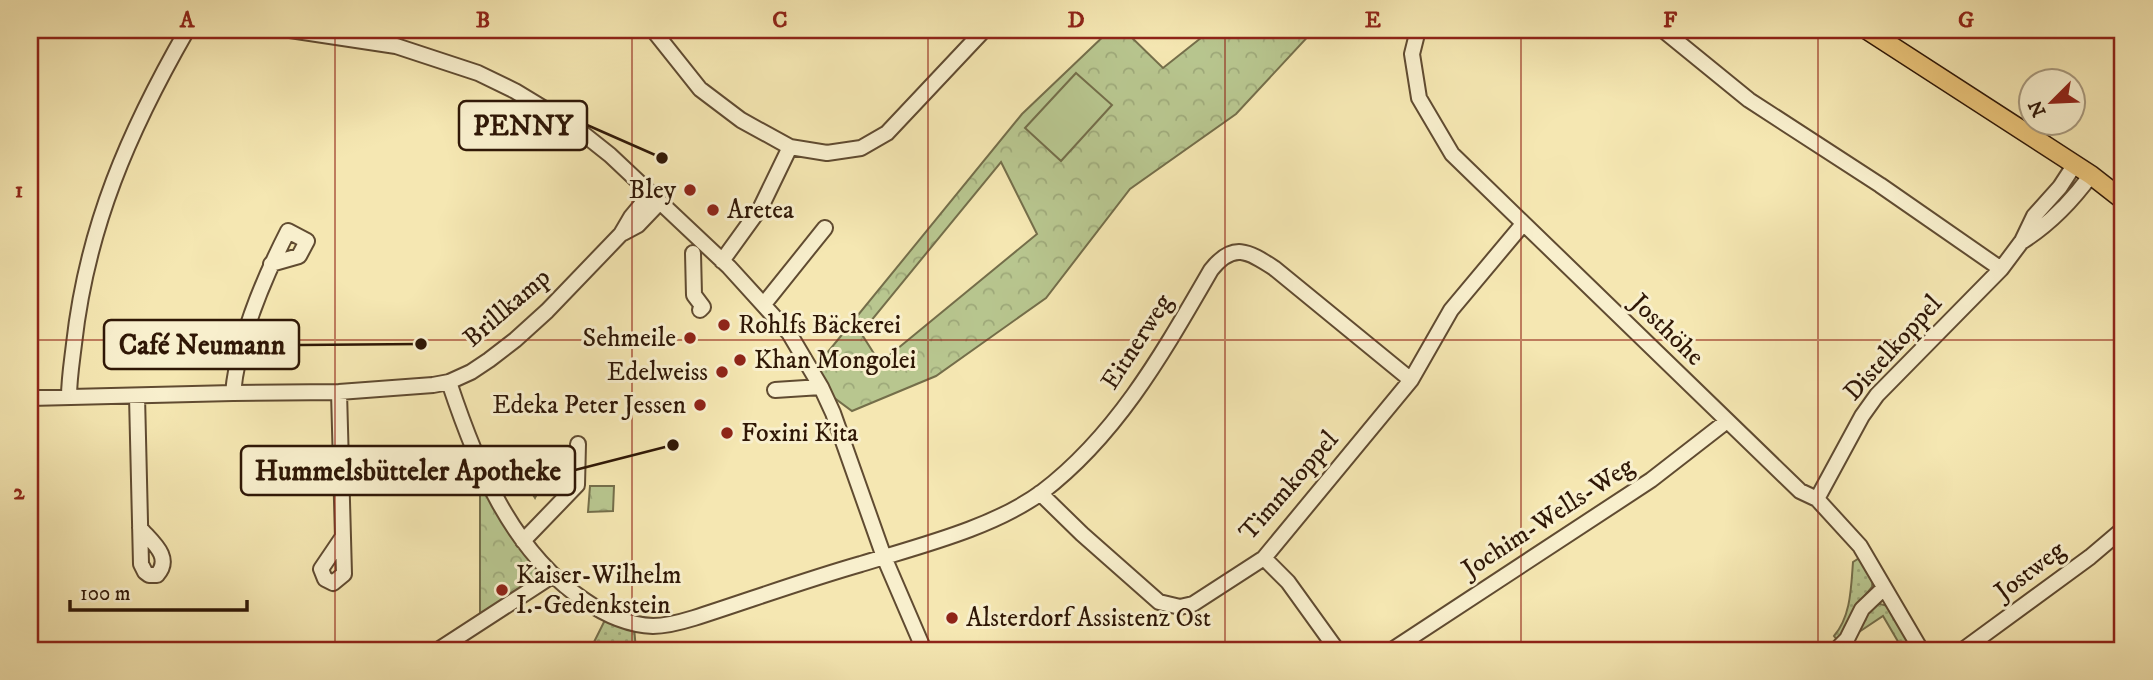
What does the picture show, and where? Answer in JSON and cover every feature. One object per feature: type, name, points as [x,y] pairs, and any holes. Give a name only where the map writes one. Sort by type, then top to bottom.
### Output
[{"type":"main road","points":[[1867,30],[2091,174],[2123,201]]},
{"type":"street","points":[[69,397],[79,298],[96,231],[140,115],[187,30]]},
{"type":"street","points":[[290,30],[396,46],[478,73],[546,109],[610,155],[722,261],[764,303],[799,347],[821,387],[833,413],[884,557],[924,650]]},
{"type":"street","points":[[653,30],[701,89],[741,120],[790,147],[827,153],[861,148],[887,133],[984,30]]},
{"type":"street","name":"Josthöhe","points":[[1418,30],[1412,54],[1419,99],[1452,154],[1800,491],[1818,499],[1860,546],[1921,650]]},
{"type":"street","points":[[1664,30],[1749,100],[2001,269]]},
{"type":"street","points":[[722,261],[761,207],[790,147]]},
{"type":"street","name":"Distelkoppel","points":[[1818,499],[1862,416],[1877,395],[2001,269],[2022,242],[2034,216],[2060,187],[2075,164]]},
{"type":"street","name":"Distelkoppel","points":[[2022,242],[2044,228],[2074,197],[2091,174]]},
{"type":"street","name":"Brillkamp","points":[[30,398],[339,392],[449,382],[471,372],[547,311],[621,234],[638,225],[656,198]]},
{"type":"street","name":"Timmkoppel","points":[[1040,493],[1159,602],[1180,607],[1193,604],[1264,558],[1411,380],[1451,310],[1523,225]]},
{"type":"street","points":[[764,303],[825,228]]},
{"type":"street","name":"Eitnerweg","points":[[449,382],[487,480],[508,519],[552,576],[599,610],[637,625],[661,626],[694,618],[942,539],[998,517],[1040,493],[1097,441],[1131,401],[1211,270],[1220,259],[1231,252],[1243,251],[1274,268],[1411,380]]},
{"type":"street","points":[[693,253],[694,295],[703,307],[700,310]]},
{"type":"street","points":[[233,393],[235,372],[271,264]]},
{"type":"street","points":[[775,390],[821,387]]},
{"type":"street","points":[[339,392],[342,538]]},
{"type":"street","points":[[137,396],[140,528]]},
{"type":"street","name":"Jochim-Wells-Weg","points":[[1392,650],[1651,480],[1727,421]]},
{"type":"street","points":[[523,541],[577,485],[578,444]]},
{"type":"street","name":"Jostweg","points":[[1963,650],[2090,557],[2123,529]]},
{"type":"street","points":[[1264,558],[1288,582],[1337,650]]},
{"type":"street","points":[[438,650],[552,576]]},
{"type":"street","points":[[1836,650],[1847,639],[1862,609],[1884,588]]},
{"type":"green space","points":[[1110,30],[1124,30],[1163,68],[1211,30],[1314,30],[1236,114],[1130,189],[1046,298],[936,376],[852,411],[825,391],[814,369],[1022,114]],"holes":[[[1001,162],[1037,234],[880,363],[861,333]]]},
{"type":"green space","points":[[1076,73],[1112,105],[1061,161],[1025,128]]},
{"type":"green space","points":[[530,460],[540,468],[545,477],[535,498],[526,480]]},
{"type":"green space","points":[[480,477],[543,572],[480,618]]},
{"type":"green space","points":[[590,486],[614,486],[613,511],[588,512]]},
{"type":"green space","points":[[1861,557],[1873,580],[1872,587],[1859,603],[1850,625],[1838,641],[1834,636],[1847,611],[1853,562]]},
{"type":"green space","points":[[1876,603],[1888,606],[1913,650],[1903,650],[1883,616],[1859,632],[1867,612]]},
{"type":"green space","points":[[606,618],[634,627],[636,650],[590,650]]},
{"type":"place","name":"PENNY","points":[[662,158]]},
{"type":"place","name":"Bley","points":[[690,190]]},
{"type":"place","name":"Aretea","points":[[713,210]]},
{"type":"place","name":"Rohlfs Bäckerei","points":[[724,325]]},
{"type":"place","name":"Sehmeile","points":[[690,338]]},
{"type":"place","name":"Café Neumann","points":[[421,344]]},
{"type":"place","name":"Khan Mongolei","points":[[740,360]]},
{"type":"place","name":"Edelweiss","points":[[722,372]]},
{"type":"place","name":"Edeka Peter Jessen","points":[[700,405]]},
{"type":"place","name":"Foxini Kita","points":[[727,433]]},
{"type":"place","name":"Hummelsbütteler Apotheke","points":[[673,445]]},
{"type":"place","name":"Kaiser-Wilhelm I.-Gedenkstein","points":[[502,590]]},
{"type":"place","name":"Alsterdorf Assistenz Ost","points":[[952,618]]}]
